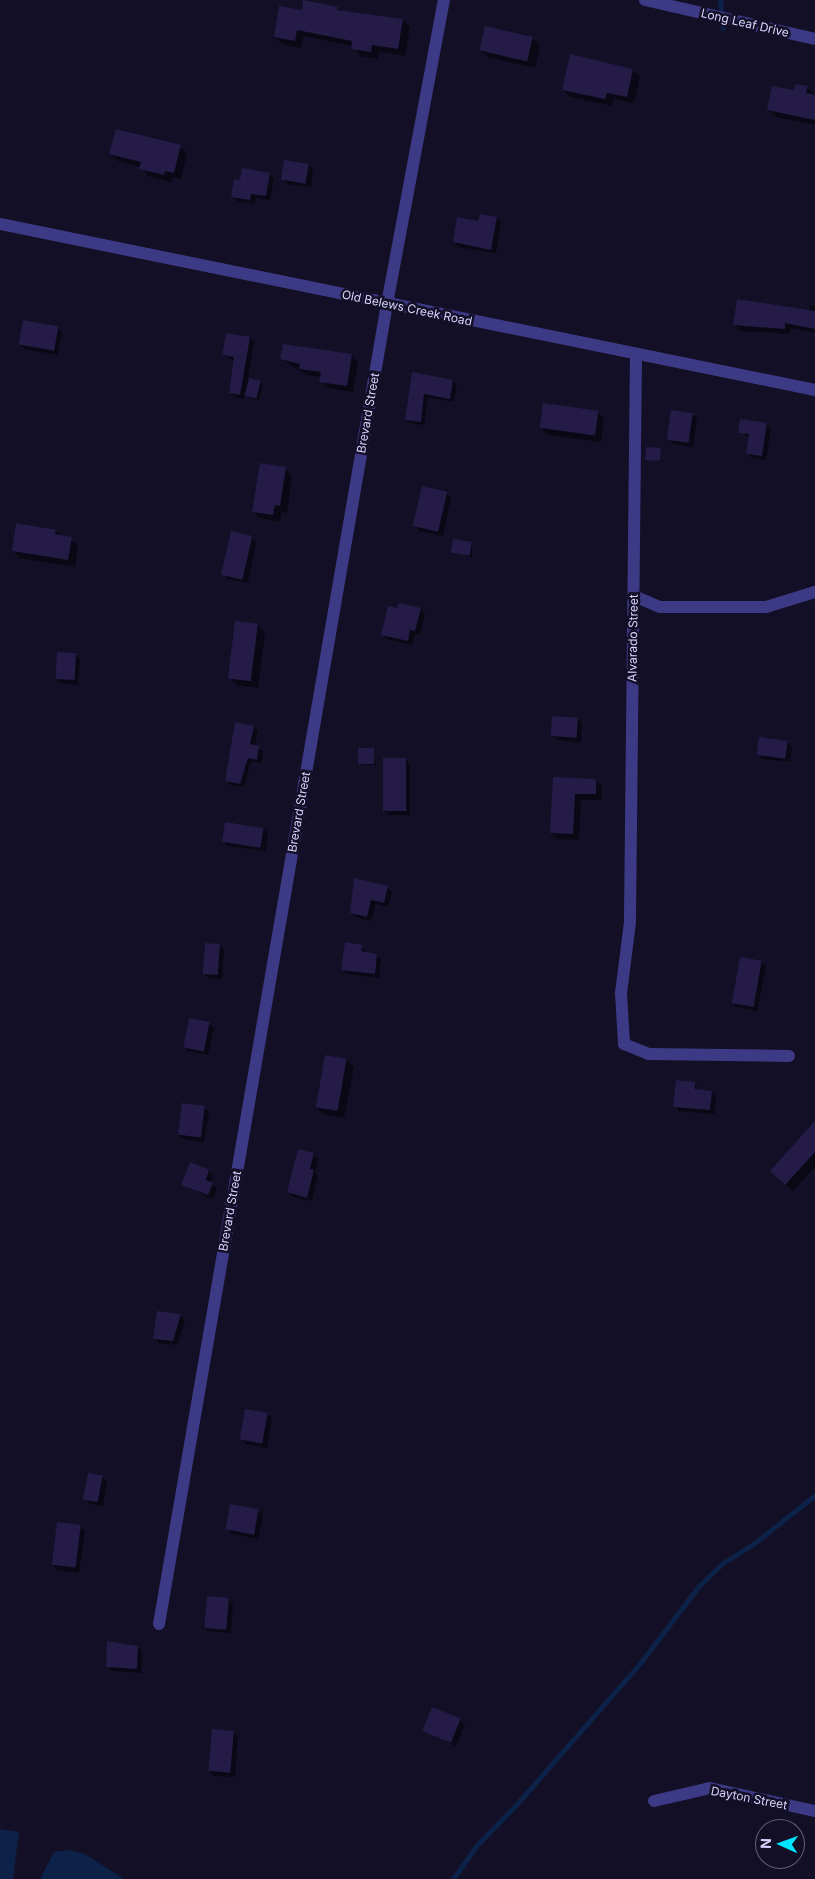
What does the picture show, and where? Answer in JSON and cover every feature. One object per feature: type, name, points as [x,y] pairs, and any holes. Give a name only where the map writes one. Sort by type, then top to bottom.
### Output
[{"type":"street","name":"Brevard Street","points":[[159,1624],[387,304],[444,0]]},
{"type":"street","name":"Long Leaf Drive","points":[[652,1],[815,39]]},
{"type":"street","name":"Old Belews Creek Road","points":[[0,224],[815,390]]},
{"type":"street","name":"Alvarado Street","points":[[636,354],[630,922],[620,992],[624,1044],[649,1054],[789,1056]]},
{"type":"street","points":[[634,596],[660,607],[758,607],[815,592]]},
{"type":"street","name":"Dayton Street","points":[[654,1801],[710,1788],[815,1811]]},
{"type":"water","points":[[0,1829],[19,1832],[13,1879],[0,1879]]},
{"type":"water","points":[[69,1850],[85,1854],[124,1879],[40,1879],[54,1852]]},
{"type":"building","points":[[303,0],[338,7],[337,10],[403,19],[398,49],[372,45],[371,52],[351,49],[352,41],[297,30],[295,41],[274,37],[279,6],[302,10]]},
{"type":"building","points":[[485,26],[533,37],[527,61],[479,50]]},
{"type":"building","points":[[570,54],[633,69],[627,97],[607,93],[605,99],[562,90]]},
{"type":"building","points":[[795,84],[808,86],[806,93],[815,95],[815,120],[767,110],[772,86],[794,90]]},
{"type":"building","points":[[116,129],[181,145],[174,173],[165,171],[164,175],[139,169],[141,162],[109,154]]},
{"type":"building","points":[[284,160],[309,164],[306,184],[281,180]]},
{"type":"building","points":[[242,168],[270,173],[266,196],[251,194],[250,200],[231,197],[234,179],[240,180]]},
{"type":"building","points":[[480,214],[497,217],[491,250],[453,242],[457,217],[478,221]]},
{"type":"building","points":[[737,299],[815,311],[815,329],[785,323],[785,329],[733,325]]},
{"type":"building","points":[[23,320],[58,326],[54,351],[19,345]]},
{"type":"building","points":[[226,333],[250,337],[240,395],[229,393],[234,357],[222,355]]},
{"type":"building","points":[[283,344],[352,354],[347,386],[319,382],[321,372],[299,369],[300,364],[280,359]]},
{"type":"building","points":[[412,372],[453,380],[450,399],[424,394],[421,422],[405,420]]},
{"type":"building","points":[[249,378],[261,381],[256,398],[245,395]]},
{"type":"building","points":[[543,403],[598,411],[595,436],[540,428]]},
{"type":"building","points":[[671,410],[693,413],[689,443],[667,440]]},
{"type":"building","points":[[740,419],[767,423],[762,456],[746,454],[749,434],[738,433]]},
{"type":"building","points":[[646,447],[661,448],[660,461],[645,460]]},
{"type":"building","points":[[260,463],[286,467],[280,506],[275,505],[273,515],[252,512]]},
{"type":"building","points":[[422,486],[447,492],[438,532],[413,526]]},
{"type":"building","points":[[16,523],[56,530],[55,534],[72,537],[68,560],[12,551]]},
{"type":"building","points":[[231,531],[252,536],[242,580],[221,575]]},
{"type":"building","points":[[453,539],[472,542],[470,556],[451,553]]},
{"type":"building","points":[[399,603],[421,608],[415,631],[410,630],[408,641],[381,635],[388,606],[397,608]]},
{"type":"building","points":[[235,621],[258,624],[251,681],[228,679]]},
{"type":"building","points":[[57,652],[76,653],[75,680],[56,679]]},
{"type":"building","points":[[552,716],[578,718],[577,738],[551,736]]},
{"type":"building","points":[[235,722],[254,726],[250,744],[259,746],[257,760],[248,758],[240,784],[225,781]]},
{"type":"building","points":[[759,737],[788,741],[785,759],[756,755]]},
{"type":"building","points":[[358,748],[374,748],[374,764],[358,764]]},
{"type":"building","points":[[383,758],[406,758],[406,811],[383,811]]},
{"type":"building","points":[[553,777],[596,779],[596,794],[575,794],[573,834],[550,833]]},
{"type":"building","points":[[225,822],[264,828],[260,848],[222,842]]},
{"type":"building","points":[[354,878],[388,886],[384,903],[371,900],[367,917],[350,913]]},
{"type":"building","points":[[345,942],[363,945],[361,951],[377,954],[375,974],[341,970]]},
{"type":"building","points":[[205,943],[220,944],[218,975],[203,974]]},
{"type":"building","points":[[740,957],[762,961],[754,1007],[732,1003]]},
{"type":"building","points":[[189,1018],[210,1022],[204,1051],[183,1047]]},
{"type":"building","points":[[325,1055],[347,1059],[337,1111],[316,1107]]},
{"type":"building","points":[[676,1080],[695,1082],[695,1089],[712,1091],[710,1110],[673,1107]]},
{"type":"building","points":[[182,1103],[205,1106],[201,1138],[178,1135]]},
{"type":"building","points":[[815,1121],[815,1152],[785,1185],[770,1171]]},
{"type":"building","points":[[298,1149],[314,1153],[310,1169],[314,1170],[307,1198],[287,1192]]},
{"type":"building","points":[[190,1162],[209,1170],[206,1180],[213,1183],[208,1195],[181,1185]]},
{"type":"building","points":[[157,1311],[181,1314],[173,1341],[153,1339]]},
{"type":"building","points":[[245,1409],[268,1413],[262,1444],[240,1440]]},
{"type":"building","points":[[88,1473],[103,1476],[98,1502],[83,1500]]},
{"type":"building","points":[[230,1504],[259,1509],[254,1535],[225,1530]]},
{"type":"building","points":[[57,1522],[81,1525],[76,1568],[52,1565]]},
{"type":"building","points":[[207,1596],[229,1598],[226,1630],[204,1628]]},
{"type":"building","points":[[107,1641],[138,1646],[137,1669],[106,1667]]},
{"type":"building","points":[[432,1707],[461,1719],[451,1743],[422,1731]]},
{"type":"building","points":[[212,1729],[234,1731],[230,1773],[208,1771]]},
{"type":"waterway","points":[[720,0],[723,28]]},
{"type":"waterway","points":[[453,1879],[475,1847],[515,1806],[641,1662],[699,1586],[723,1563],[752,1545],[815,1495]]}]
